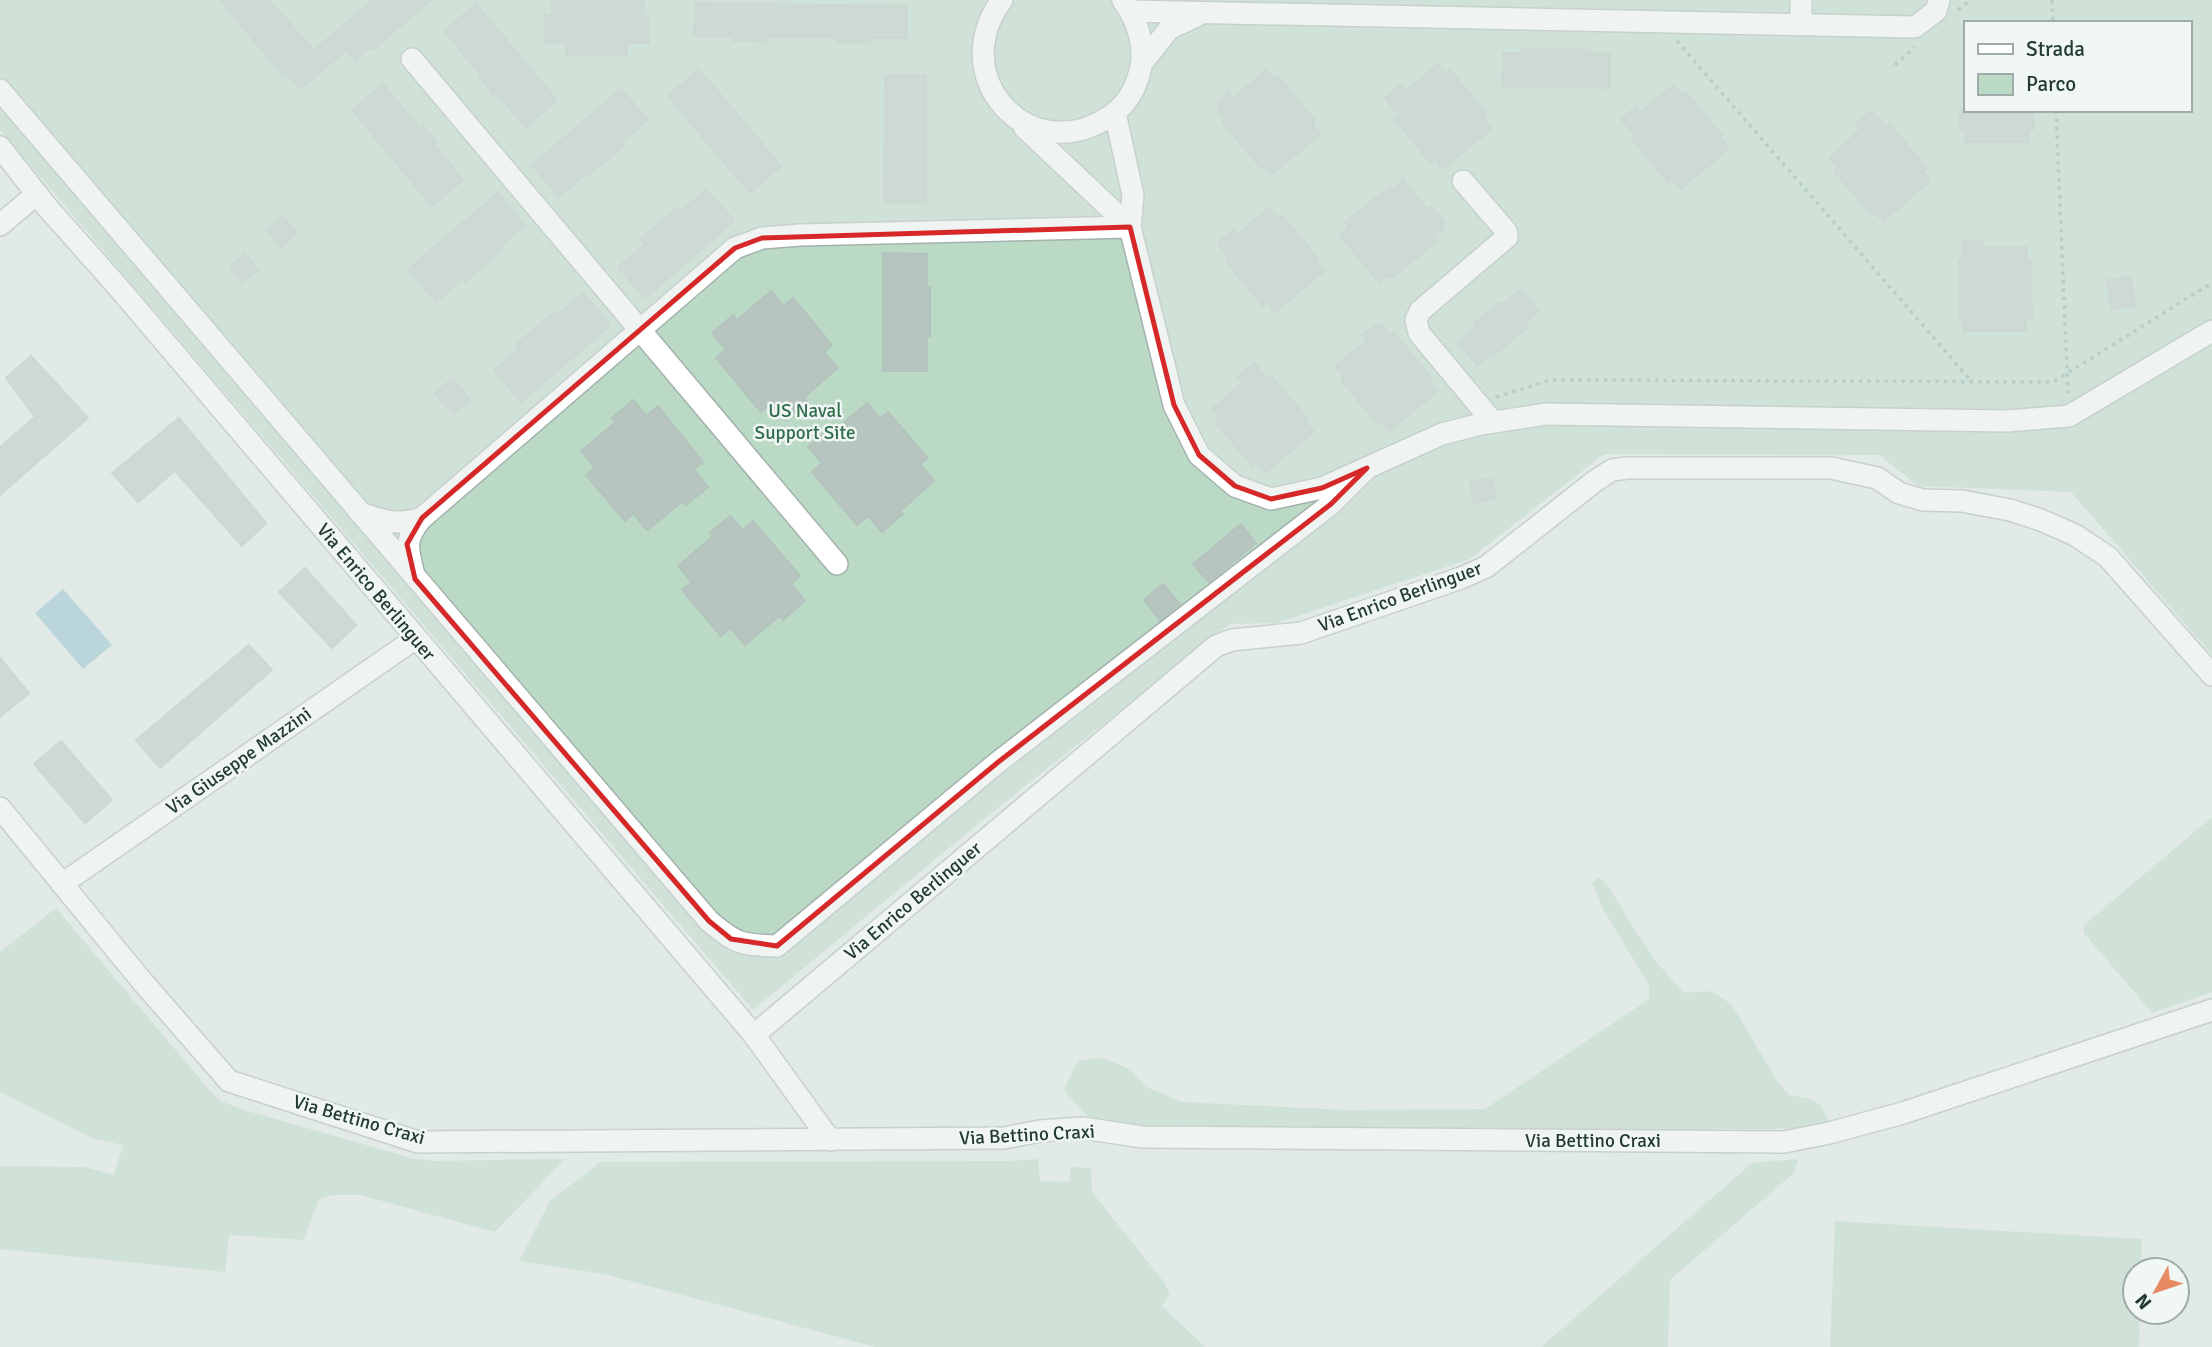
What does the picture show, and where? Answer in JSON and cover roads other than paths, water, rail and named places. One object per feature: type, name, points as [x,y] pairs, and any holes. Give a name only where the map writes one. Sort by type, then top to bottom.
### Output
[{"type":"street","points":[[1002,0],[990,15],[982,40],[983,66],[991,90],[1007,111],[1130,227]]},
{"type":"street","points":[[1801,0],[1801,24]]},
{"type":"street","points":[[1127,6],[1203,13],[1337,8],[1660,22],[1915,27],[1936,11],[1939,0]]},
{"type":"street","points":[[1007,111],[1026,125],[1049,132],[1072,132],[1095,126],[1115,113],[1128,99],[1137,82],[1142,63],[1141,36],[1127,6]]},
{"type":"street","points":[[1142,63],[1170,29],[1203,13]]},
{"type":"street","points":[[412,59],[837,564]]},
{"type":"street","points":[[0,90],[709,921],[731,939],[753,946],[778,946],[997,763],[1331,504],[1367,468]]},
{"type":"street","points":[[1115,113],[1133,195],[1130,227],[1174,405],[1199,455],[1235,486],[1271,499],[1322,488],[1442,434],[1493,422],[1546,414],[2007,421],[2069,416],[2212,331]]},
{"type":"street","name":"Via Enrico Berlinguer","points":[[0,147],[37,194],[754,1035],[830,1140]]},
{"type":"street","points":[[1463,181],[1506,231],[1507,237],[1420,311],[1416,320],[1419,333],[1493,422]]},
{"type":"street","points":[[0,225],[37,194]]},
{"type":"street","points":[[415,579],[407,544],[412,530],[422,518],[735,248],[762,238],[800,235],[1130,227]]},
{"type":"street","name":"Via Enrico Berlinguer","points":[[754,1035],[1216,646],[1232,640],[1301,633],[1486,567],[1612,470],[1831,468],[1877,478],[1899,493],[1923,500],[1962,501],[2010,510],[2041,520],[2075,535],[2108,557],[2212,675]]},
{"type":"street","points":[[359,513],[404,524],[422,518]]},
{"type":"street","name":"Via Giuseppe Mazzini","points":[[62,884],[416,638]]},
{"type":"street","name":"Via Bettino Craxi","points":[[0,808],[141,980],[229,1081],[418,1142],[1004,1138],[1040,1131],[1083,1128],[1142,1137],[1784,1142],[1903,1113],[2212,1010]]},
{"type":"water","points":[[63,589],[112,645],[83,669],[35,613]]},
{"type":"park label","name":"US Naval Support Site","points":[[805,422]]}]
